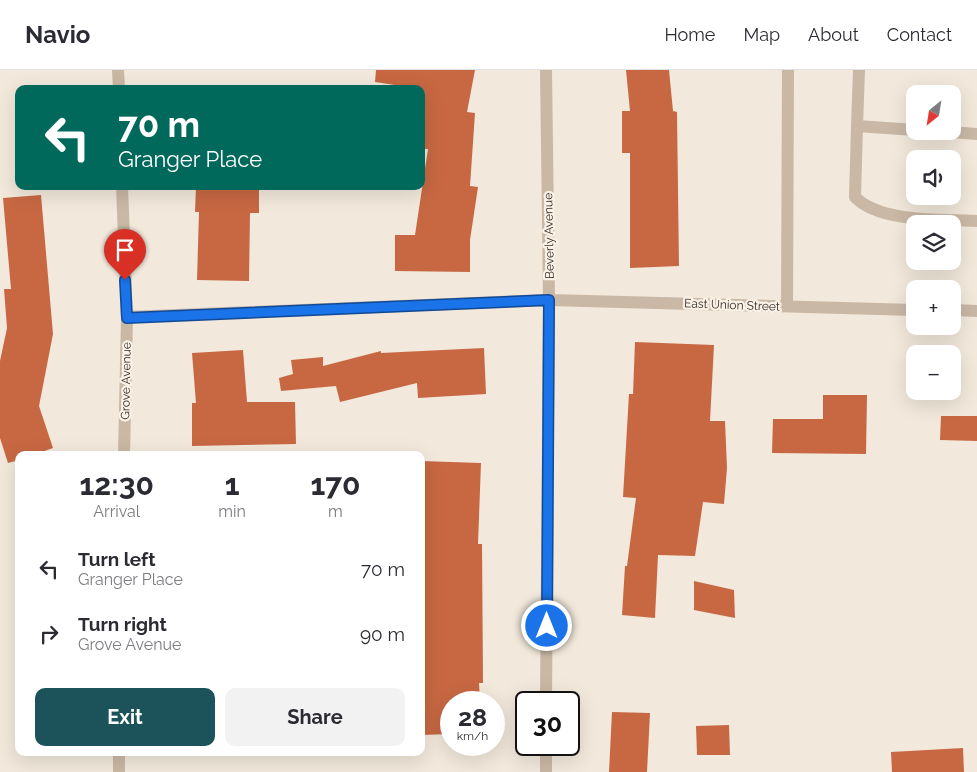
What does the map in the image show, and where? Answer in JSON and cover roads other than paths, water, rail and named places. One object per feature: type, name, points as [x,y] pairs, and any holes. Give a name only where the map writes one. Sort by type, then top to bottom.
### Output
[{"type":"street","points":[[118,70],[119,85]]},
{"type":"street","name":"Beverly Avenue","points":[[546,70],[549,300],[546,691]]},
{"type":"street","points":[[787,306],[788,70]]},
{"type":"street","points":[[859,70],[855,198],[864,207],[899,216],[977,221]]},
{"type":"street","points":[[857,126],[906,129]]},
{"type":"street","points":[[961,133],[977,134]]},
{"type":"street","name":"Grove Avenue","points":[[122,190],[127,318],[124,451]]},
{"type":"street","name":"East Union Street","points":[[127,318],[549,300],[906,310]]},
{"type":"street","points":[[961,310],[977,311]]},
{"type":"street","points":[[119,756],[119,772]]},
{"type":"street","points":[[546,756],[546,772]]}]
